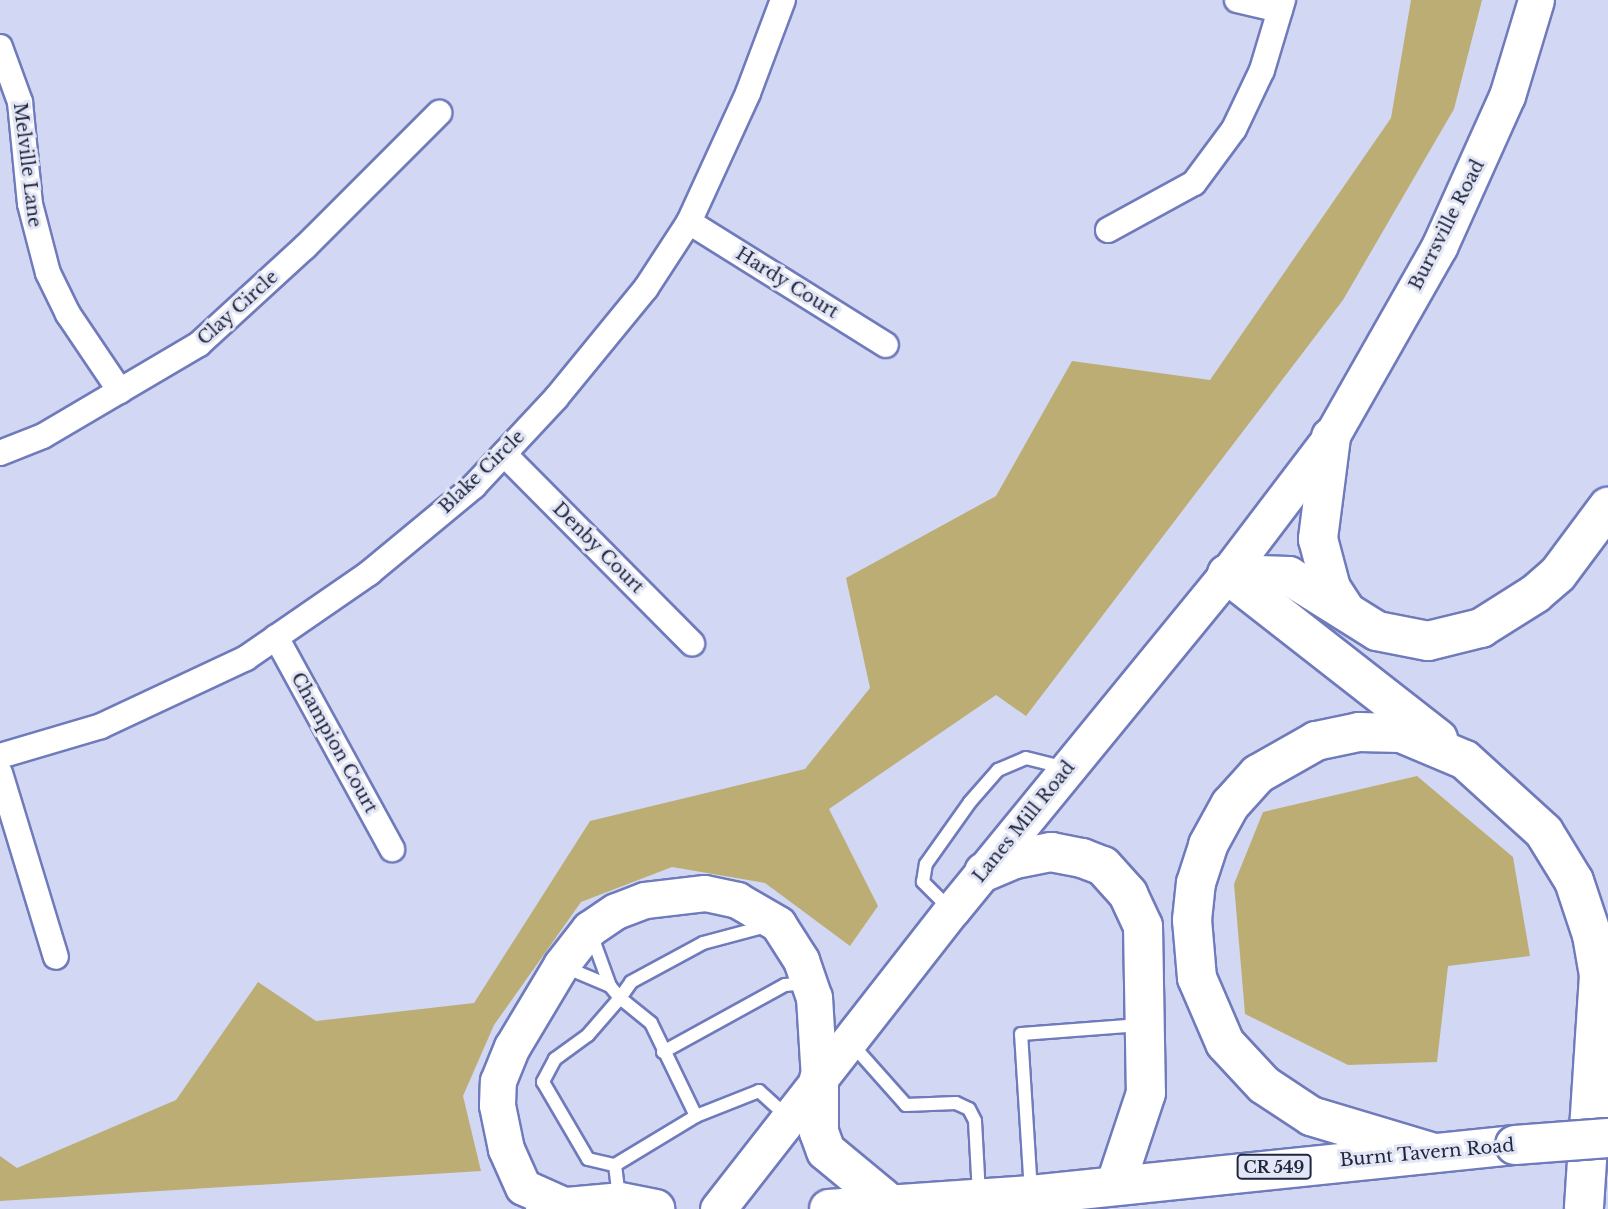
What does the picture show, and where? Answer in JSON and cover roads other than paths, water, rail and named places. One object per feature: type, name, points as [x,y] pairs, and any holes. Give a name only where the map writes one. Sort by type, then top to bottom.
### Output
[{"type":"main road","name":"Burrsville Road","points":[[1331,437],[1450,223],[1507,96],[1536,0]]},
{"type":"main road","name":"Lanes Mill Road","points":[[718,1209],[952,910],[1227,574],[1331,437]]},
{"type":"main road","points":[[1331,437],[1318,539],[1331,589],[1346,611]]},
{"type":"main road","points":[[1227,574],[1289,576],[1377,631],[1428,641],[1481,628],[1509,612],[1558,574],[1608,507]]},
{"type":"main road","points":[[1227,574],[1465,760],[1544,832],[1574,881],[1592,934],[1600,1016],[1584,1209]]},
{"type":"main road","points":[[1434,1153],[1311,1116],[1264,1085],[1225,1042],[1208,1011],[1197,978],[1192,920],[1196,883],[1208,845],[1230,805],[1258,774],[1287,755],[1317,741],[1359,732],[1401,733],[1465,760]]},
{"type":"main road","points":[[984,872],[1015,859],[1051,852],[1103,866],[1128,894],[1143,926],[1146,1093],[1098,1192]]},
{"type":"main road","points":[[637,1206],[556,1208],[523,1187],[506,1149],[497,1104],[498,1081],[512,1047],[561,965],[589,929],[645,900],[705,893],[737,900],[778,924],[810,983],[820,1029],[819,1132],[826,1151],[890,1204]]},
{"type":"main road","name":"Burnt Tavern Road","points":[[829,1209],[890,1204],[961,1203],[1031,1195],[1098,1192],[1434,1153],[1608,1138]]},
{"type":"street","name":"Blake Circle","points":[[0,756],[101,726],[246,658],[369,573],[474,486],[646,288],[689,222],[748,93],[783,0]]},
{"type":"street","points":[[1108,230],[1194,183],[1234,130],[1262,70],[1282,5],[1237,0]]},
{"type":"street","name":"Melville Lane","points":[[0,47],[20,102],[30,204],[44,262],[68,314],[120,391]]},
{"type":"street","name":"Clay Circle","points":[[0,453],[43,436],[199,344],[305,247],[439,113]]},
{"type":"street","name":"Hardy Court","points":[[689,222],[886,345]]},
{"type":"street","name":"Denby Court","points":[[504,454],[692,643]]},
{"type":"street","name":"Champion Court","points":[[276,638],[392,849]]},
{"type":"street","points":[[0,773],[56,957]]},
{"type":"lane","points":[[952,910],[923,882],[926,864],[970,802],[998,770],[1026,758],[1067,768]]},
{"type":"lane","points":[[778,924],[703,943],[631,982],[588,1035],[555,1059],[543,1082],[588,1159],[615,1165],[696,1116],[759,1091],[789,1117]]},
{"type":"lane","points":[[589,929],[610,986],[650,1023],[696,1116]]},
{"type":"lane","points":[[561,965],[610,986]]},
{"type":"lane","points":[[663,1052],[785,985],[810,983]]},
{"type":"lane","points":[[1031,1195],[1021,1034],[1145,1025]]},
{"type":"lane","points":[[849,1042],[906,1105],[956,1103],[969,1109],[975,1121],[961,1203]]},
{"type":"lane","points":[[615,1165],[637,1206]]}]
